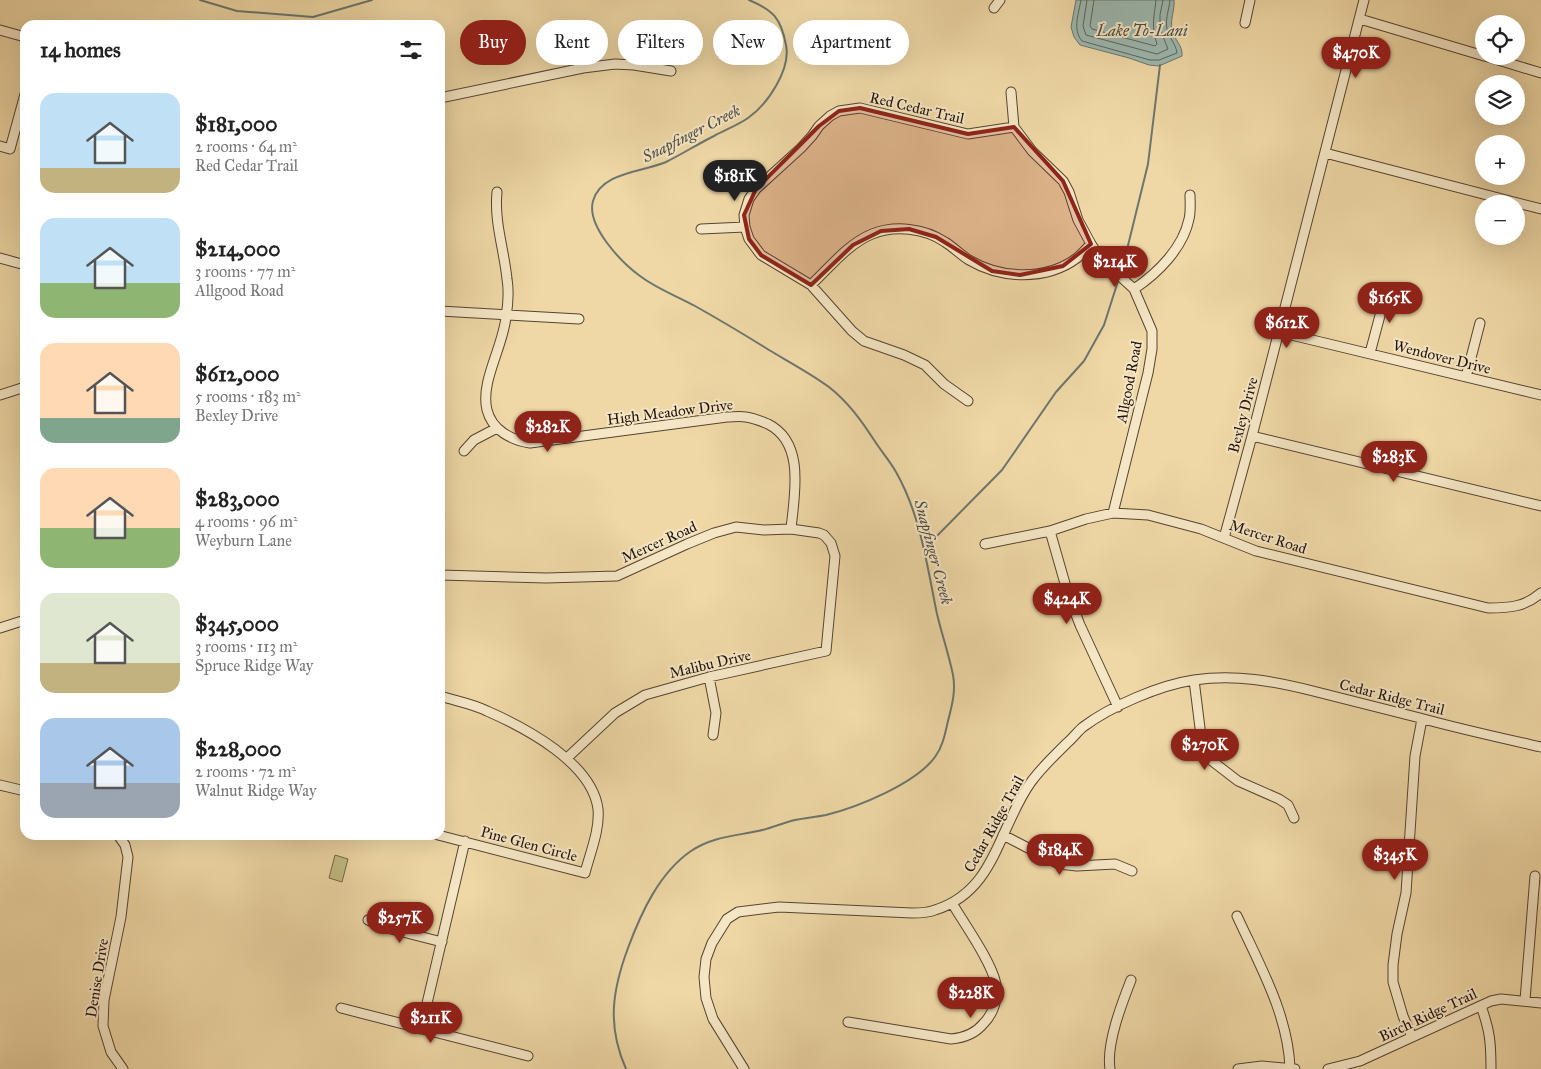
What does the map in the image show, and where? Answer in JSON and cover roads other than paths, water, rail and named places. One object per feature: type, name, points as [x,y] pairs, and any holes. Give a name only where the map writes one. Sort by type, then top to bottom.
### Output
[{"type":"street","points":[[994,8],[1000,0]]},
{"type":"street","points":[[1245,23],[1250,0]]},
{"type":"street","name":"Bexley Drive","points":[[1224,538],[1364,0]]},
{"type":"street","points":[[1360,19],[1475,53]]},
{"type":"street","points":[[0,30],[20,36]]},
{"type":"street","points":[[445,97],[583,68],[607,65],[634,65],[671,71]]},
{"type":"street","points":[[1514,65],[1541,73]]},
{"type":"street","points":[[1011,92],[1014,127]]},
{"type":"street","name":"Red Cedar Trail","points":[[745,227],[746,207],[756,189],[801,148],[819,126],[839,111],[860,108],[968,134],[1014,127]]},
{"type":"street","points":[[0,146],[10,149],[20,112]]},
{"type":"street","name":"Allgood Road","points":[[1014,127],[1032,151],[1062,181],[1069,192],[1078,220],[1090,244],[1100,258],[1134,289],[1152,330],[1152,349],[1148,373],[1113,513]]},
{"type":"street","points":[[1325,153],[1541,209]]},
{"type":"street","points":[[464,451],[474,440],[497,428],[487,410],[487,383],[504,335],[507,315],[508,281],[496,214],[497,192]]},
{"type":"street","points":[[1134,289],[1149,279],[1175,249],[1185,232],[1190,217],[1190,195]]},
{"type":"street","points":[[701,229],[745,227],[750,239],[762,256],[811,285],[852,331],[864,341],[904,355],[925,365],[944,384],[968,401]]},
{"type":"street","points":[[811,285],[853,244],[870,235],[892,229],[909,229],[923,232],[945,242],[969,260],[992,271],[1020,275],[1044,272],[1063,266],[1077,258],[1090,244]]},
{"type":"street","points":[[0,258],[20,264]]},
{"type":"street","points":[[1370,353],[1387,289]]},
{"type":"street","points":[[445,311],[579,319]]},
{"type":"street","points":[[1466,377],[1480,324]]},
{"type":"street","name":"Wendover Drive","points":[[1279,332],[1541,395]]},
{"type":"street","points":[[0,395],[20,389]]},
{"type":"street","name":"High Meadow Drive","points":[[497,428],[508,436],[530,444],[727,417],[747,417],[761,421],[773,427],[784,438],[791,450],[795,470],[791,529]]},
{"type":"street","points":[[1252,436],[1541,506]]},
{"type":"street","name":"Mercer Road","points":[[985,544],[1050,531],[1086,519],[1113,513],[1148,515],[1174,521],[1256,551],[1488,608],[1509,608],[1525,604],[1541,593]]},
{"type":"street","name":"Mercer Road","points":[[445,576],[546,578],[617,576],[687,544],[714,533],[736,527],[764,530],[791,529],[819,533],[824,535],[832,544],[835,556],[831,596]]},
{"type":"street","points":[[1050,531],[1068,594],[1080,625],[1118,707]]},
{"type":"street","name":"Malibu Drive","points":[[567,758],[615,713],[645,695],[663,689],[826,651],[831,596]]},
{"type":"street","points":[[0,628],[20,622]]},
{"type":"street","points":[[709,678],[716,713],[713,735]]},
{"type":"street","name":"Cedar Ridge Trail","points":[[744,1069],[713,1019],[704,977],[706,959],[712,943],[727,919],[738,912],[779,907],[912,913],[933,911],[952,903],[975,886],[983,876],[1031,783],[1044,766],[1083,727],[1118,707],[1156,689],[1194,680],[1258,679],[1360,702],[1541,748]]},
{"type":"street","points":[[1194,680],[1201,736],[1205,749],[1212,761],[1238,782],[1279,799],[1288,805],[1294,818]]},
{"type":"street","name":"Pine Glen Circle","points":[[445,698],[486,710],[531,733],[567,758],[585,780],[595,797],[598,810],[597,828],[585,873],[445,837]]},
{"type":"street","points":[[1412,1037],[1403,1016],[1393,982],[1393,964],[1406,893],[1415,756],[1422,719]]},
{"type":"street","points":[[0,784],[20,790]]},
{"type":"street","points":[[1003,835],[1059,864],[1078,866],[1115,864],[1132,871]]},
{"type":"street","name":"Denise Drive","points":[[122,840],[128,857],[121,917],[104,1000],[103,1026],[111,1052],[123,1069]]},
{"type":"street","points":[[421,1029],[464,841]]},
{"type":"street","points":[[1525,1000],[1536,876]]},
{"type":"street","points":[[848,1022],[950,1039],[965,1036],[982,1026],[993,1011],[996,985],[991,968],[952,903]]},
{"type":"street","points":[[1237,916],[1271,990],[1288,1045],[1290,1068]]},
{"type":"street","points":[[368,920],[382,927],[442,942]]},
{"type":"street","points":[[1110,1069],[1109,1050],[1131,980]]},
{"type":"street","name":"Birch Ridge Trail","points":[[1328,1069],[1360,1062],[1480,1006],[1501,999],[1541,1003]]},
{"type":"street","points":[[1480,1006],[1488,1025],[1491,1041],[1491,1069]]},
{"type":"street","points":[[341,1008],[528,1056]]},
{"type":"street","points":[[1238,1069],[1262,1066],[1295,1069]]},
{"type":"water","name":"Lake To-Lani","points":[[1076,0],[1174,0],[1172,29],[1182,56],[1159,66],[1149,65],[1080,45],[1074,37],[1071,27]]},
{"type":"waterway","points":[[200,0],[237,11],[313,17],[372,0]]},
{"type":"waterway","name":"Snapfinger Creek","points":[[626,1069],[616,1038],[614,1023],[615,994],[618,979],[628,948],[645,908],[660,882],[669,871],[691,851],[707,843],[763,830],[795,820],[826,815],[869,800],[900,785],[926,767],[938,753],[945,735],[954,692],[951,667],[912,506],[894,468],[859,418],[836,393],[814,377],[714,317],[660,289],[640,276],[607,243],[600,232],[592,211],[597,191],[605,184],[624,174],[666,162],[740,123],[756,112],[770,95],[785,65],[786,45],[775,16],[764,7],[749,0]]},
{"type":"waterway","points":[[1121,274],[1148,164],[1160,65]]},
{"type":"waterway","points":[[925,548],[1002,470],[1056,392],[1084,361],[1104,325],[1119,278]]}]
